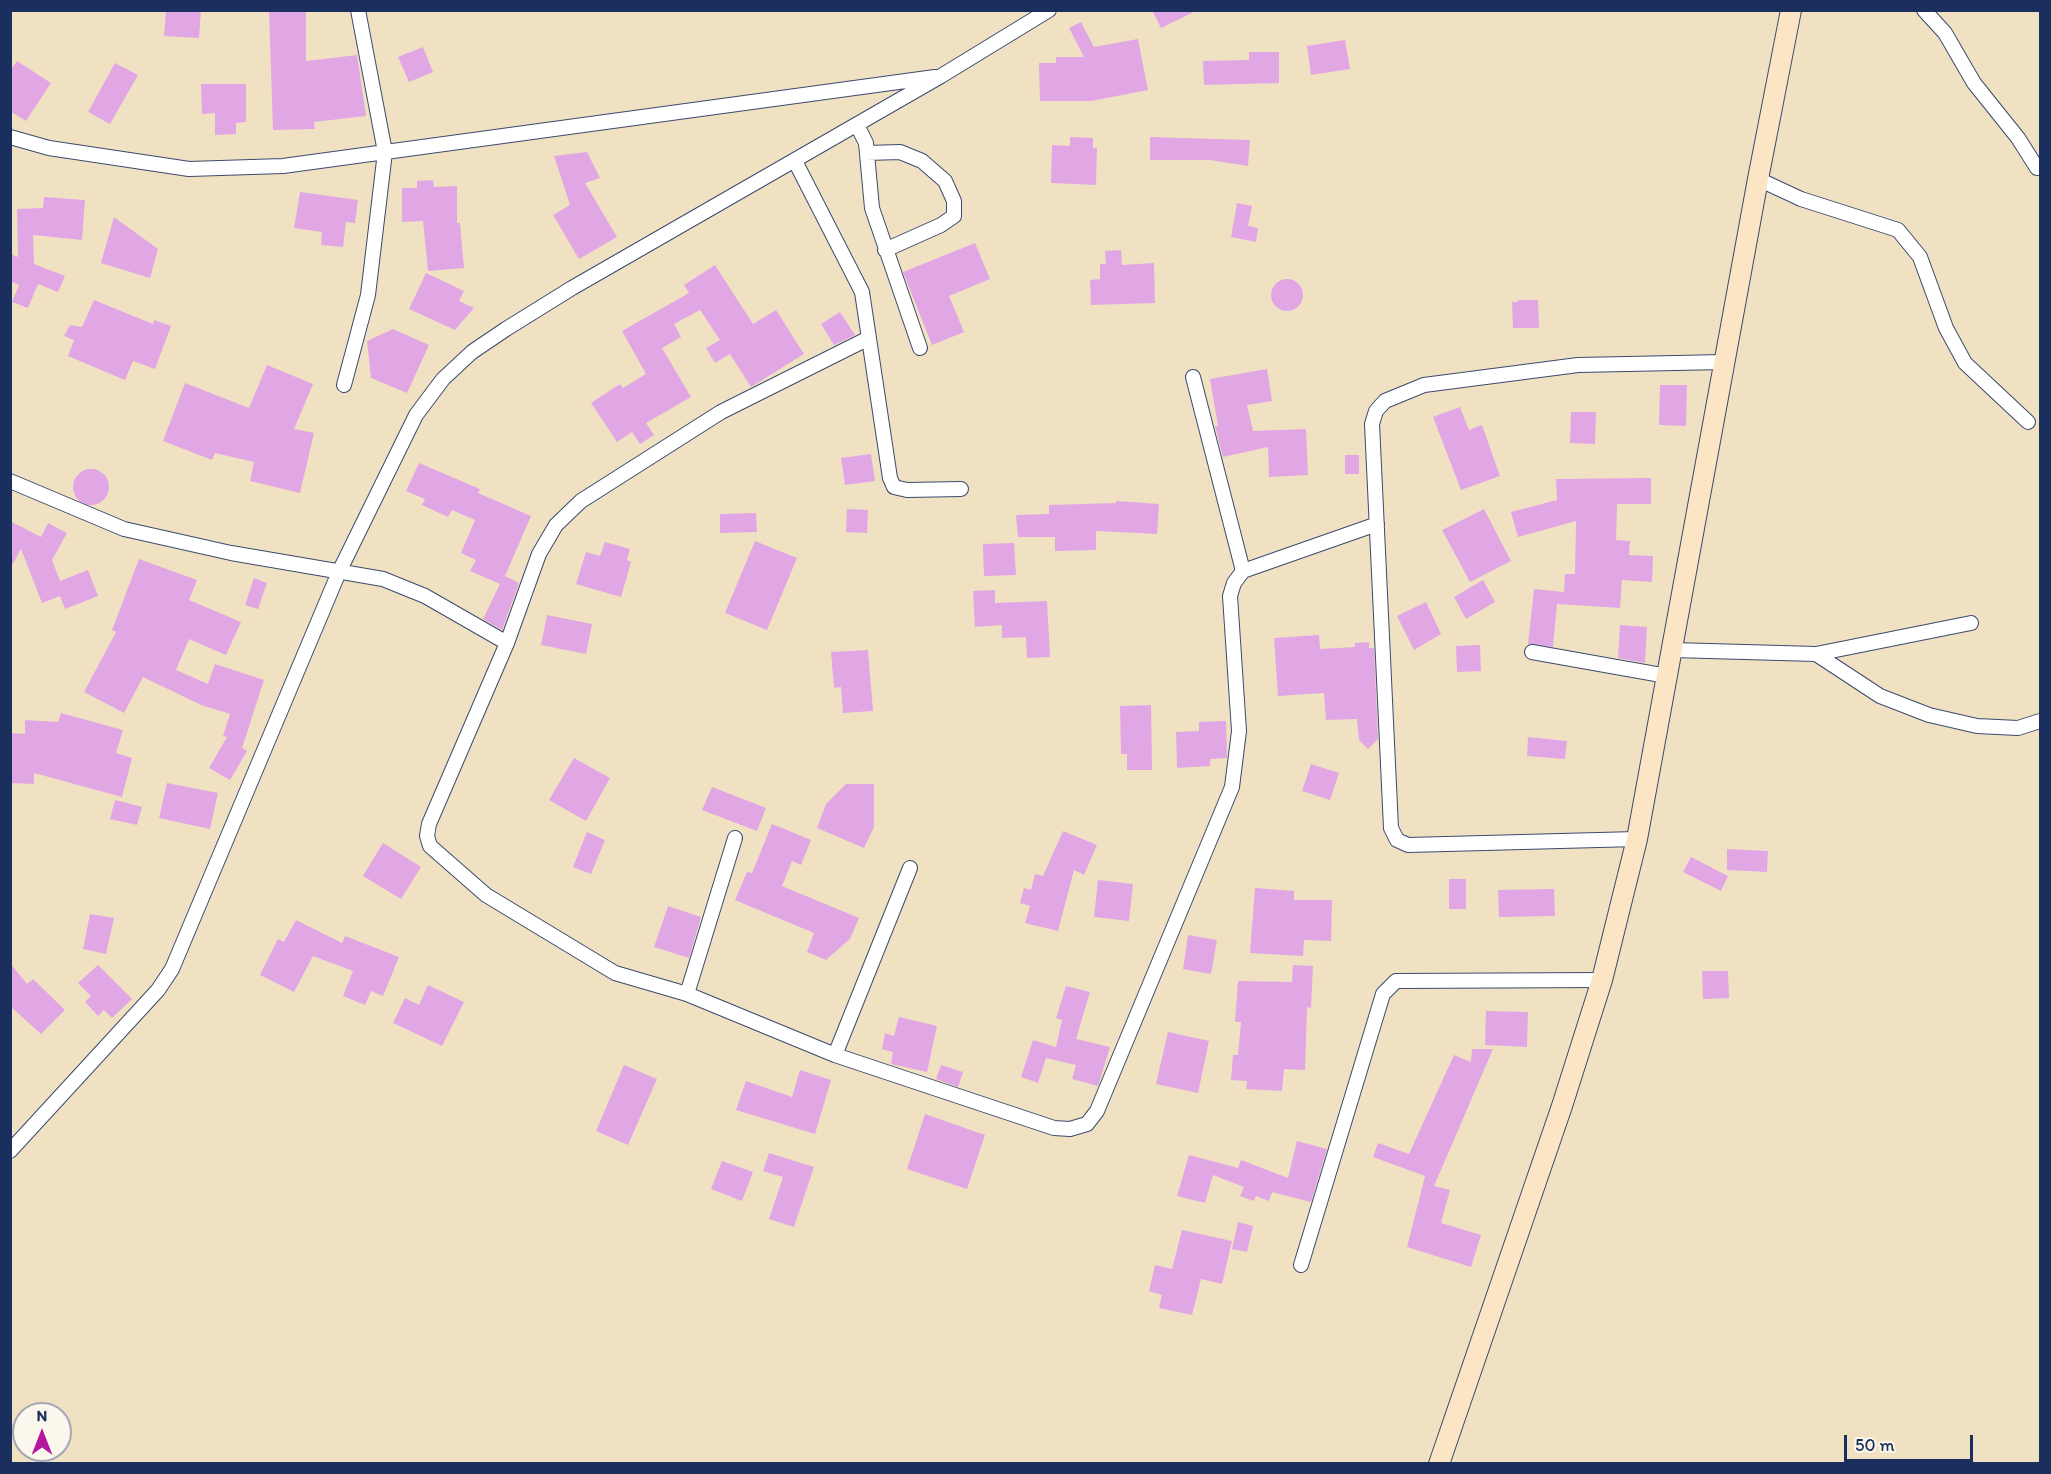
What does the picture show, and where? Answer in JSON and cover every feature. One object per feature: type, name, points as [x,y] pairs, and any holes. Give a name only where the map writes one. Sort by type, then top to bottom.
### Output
[{"type":"main road","points":[[1439,1464],[1524,1221],[1602,980],[1637,839],[1791,10]]},
{"type":"street","points":[[344,385],[368,295],[385,152],[358,10]]},
{"type":"street","points":[[10,1151],[158,990],[172,969],[339,572],[416,415],[451,372],[506,329],[941,76],[1049,10]]},
{"type":"street","points":[[1924,10],[1945,33],[1974,83],[2037,168],[2040,166]]},
{"type":"street","points":[[10,137],[49,148],[189,169],[283,166],[941,76]]},
{"type":"street","points":[[857,125],[867,153],[872,208],[920,348]]},
{"type":"street","points":[[867,153],[900,152],[922,161],[945,181],[954,201],[954,216],[941,225],[885,250]]},
{"type":"street","points":[[795,161],[862,292],[890,478],[894,487],[907,490],[961,489]]},
{"type":"street","points":[[1758,179],[1801,199],[1898,230],[1920,257],[1946,328],[1965,363],[2028,422]]},
{"type":"street","points":[[869,338],[722,412],[581,501],[556,525],[540,554],[507,643],[429,824],[427,836],[430,846],[486,895],[615,973],[687,994],[835,1055],[1054,1128],[1070,1129],[1087,1124],[1097,1111],[1232,787],[1239,731],[1230,596],[1234,583],[1243,571],[1377,524]]},
{"type":"street","points":[[1637,839],[1408,845],[1397,840],[1391,828],[1372,424],[1376,411],[1385,401],[1424,385],[1578,365],[1724,362]]},
{"type":"street","points":[[1193,377],[1243,571]]},
{"type":"street","points":[[10,482],[124,529],[231,553],[383,579],[424,596],[507,643]]},
{"type":"street","points":[[1673,651],[1816,654],[1971,623]]},
{"type":"street","points":[[1532,652],[1667,676]]},
{"type":"street","points":[[1816,654],[1880,696],[1929,715],[1977,726],[2018,728],[2040,721]]},
{"type":"street","points":[[687,994],[735,838]]},
{"type":"street","points":[[835,1055],[910,868]]},
{"type":"street","points":[[1301,1265],[1383,994],[1396,981],[1419,979],[1602,980]]},
{"type":"building","points":[[166,10],[201,10],[199,38],[164,36]]},
{"type":"building","points":[[269,10],[306,10],[306,61],[357,55],[366,116],[314,122],[315,129],[273,130]]},
{"type":"building","points":[[1152,10],[1198,10],[1161,28]]},
{"type":"building","points":[[1081,22],[1094,47],[1138,39],[1148,90],[1091,101],[1040,101],[1039,63],[1056,63],[1056,57],[1084,57],[1069,28]]},
{"type":"building","points":[[1345,40],[1350,69],[1311,75],[1307,46]]},
{"type":"building","points":[[423,47],[433,72],[409,82],[398,57]]},
{"type":"building","points":[[1249,52],[1279,52],[1279,83],[1204,85],[1203,61],[1249,60]]},
{"type":"building","points":[[17,61],[51,83],[26,121],[10,111],[10,71]]},
{"type":"building","points":[[115,63],[138,75],[110,124],[88,112]]},
{"type":"building","points":[[201,84],[246,84],[246,122],[236,123],[236,134],[215,135],[215,113],[202,114]]},
{"type":"building","points":[[1070,137],[1093,138],[1093,148],[1097,148],[1096,185],[1051,183],[1052,145],[1070,146]]},
{"type":"building","points":[[1150,137],[1250,140],[1248,166],[1210,160],[1150,160]]},
{"type":"building","points":[[587,152],[600,178],[585,183],[617,237],[579,259],[553,215],[570,205],[554,156]]},
{"type":"building","points":[[433,180],[434,187],[457,186],[457,223],[460,223],[464,268],[428,271],[423,221],[402,222],[402,188],[417,188],[417,181]]},
{"type":"building","points":[[300,192],[358,200],[355,223],[346,222],[343,247],[321,245],[322,232],[294,228]]},
{"type":"building","points":[[44,197],[85,200],[82,240],[33,235],[34,264],[65,276],[58,292],[38,284],[28,308],[12,302],[19,285],[10,281],[10,254],[18,257],[17,209],[43,208]]},
{"type":"building","points":[[1237,203],[1252,206],[1248,226],[1258,228],[1256,242],[1231,237]]},
{"type":"building","points":[[114,217],[158,249],[150,278],[101,263]]},
{"type":"building","points":[[975,243],[990,279],[949,296],[964,332],[932,345],[903,272]]},
{"type":"building","points":[[1121,250],[1122,265],[1154,263],[1155,303],[1091,305],[1090,280],[1100,279],[1100,264],[1106,264],[1105,251]]},
{"type":"building","points":[[715,265],[753,324],[776,310],[804,354],[751,387],[730,354],[715,363],[706,348],[720,340],[700,310],[674,324],[681,337],[662,348],[691,397],[646,423],[654,435],[640,444],[632,432],[617,442],[591,403],[620,384],[623,388],[646,374],[622,331],[689,293],[684,285]]},
{"type":"building","points":[[426,273],[464,291],[459,301],[474,308],[455,330],[409,309]]},
{"type":"building","points":[[1287,279],[1298,284],[1303,295],[1298,306],[1287,311],[1276,306],[1271,295],[1276,284]]},
{"type":"building","points":[[94,300],[153,324],[154,320],[171,326],[155,369],[133,361],[125,380],[68,356],[74,340],[64,336],[70,325],[82,327]]},
{"type":"building","points":[[1518,300],[1538,300],[1539,328],[1513,328],[1512,302],[1518,302]]},
{"type":"building","points":[[840,312],[855,335],[834,345],[821,324]]},
{"type":"building","points":[[393,329],[429,345],[407,393],[371,378],[367,341]]},
{"type":"building","points":[[267,365],[313,384],[294,429],[314,433],[300,493],[250,481],[254,462],[215,453],[212,460],[163,441],[185,383],[249,408]]},
{"type":"building","points":[[1267,369],[1272,401],[1247,405],[1253,431],[1306,429],[1308,475],[1269,477],[1268,447],[1223,457],[1215,426],[1218,426],[1210,379]]},
{"type":"building","points":[[1660,385],[1687,385],[1686,426],[1659,425]]},
{"type":"building","points":[[1460,407],[1469,430],[1482,425],[1500,476],[1461,490],[1433,417]]},
{"type":"building","points":[[1571,412],[1596,412],[1595,444],[1570,443]]},
{"type":"building","points":[[871,454],[875,481],[845,485],[841,458]]},
{"type":"building","points":[[1345,455],[1359,455],[1359,474],[1345,474]]},
{"type":"building","points":[[419,463],[480,489],[478,493],[531,516],[505,576],[519,583],[502,630],[483,619],[500,584],[470,571],[476,560],[461,553],[475,520],[452,510],[448,517],[422,505],[425,499],[406,491]]},
{"type":"building","points":[[91,469],[104,474],[109,487],[104,500],[91,505],[78,500],[73,487],[78,474]]},
{"type":"building","points":[[1651,478],[1651,504],[1617,504],[1616,540],[1630,541],[1629,555],[1653,556],[1652,582],[1622,580],[1620,608],[1557,604],[1553,647],[1528,644],[1534,589],[1564,592],[1565,574],[1575,574],[1576,521],[1518,537],[1511,512],[1557,500],[1556,479]]},
{"type":"building","points":[[1116,501],[1159,504],[1157,534],[1096,531],[1096,550],[1055,551],[1055,537],[1018,537],[1016,515],[1049,514],[1049,505],[1116,503]]},
{"type":"building","points":[[847,509],[868,510],[867,533],[846,532]]},
{"type":"building","points":[[1484,509],[1511,561],[1470,582],[1442,530]]},
{"type":"building","points":[[756,513],[757,532],[720,533],[720,514]]},
{"type":"building","points":[[10,521],[41,537],[48,523],[67,533],[52,560],[60,581],[88,570],[98,596],[65,609],[60,596],[42,603],[21,549],[10,569]]},
{"type":"building","points":[[755,541],[797,558],[767,630],[725,613]]},
{"type":"building","points":[[605,542],[630,549],[627,560],[631,562],[621,597],[576,584],[586,552],[600,556]]},
{"type":"building","points":[[1014,543],[1016,575],[984,576],[983,544]]},
{"type":"building","points":[[139,559],[197,580],[189,600],[241,622],[226,655],[189,639],[176,670],[208,684],[215,664],[264,680],[242,748],[247,751],[230,780],[209,768],[227,737],[223,736],[230,714],[201,705],[143,677],[124,713],[84,692],[116,632],[112,630]]},
{"type":"building","points":[[254,578],[267,583],[258,609],[245,605]]},
{"type":"building","points":[[1483,580],[1495,602],[1466,619],[1454,597]]},
{"type":"building","points":[[995,590],[995,603],[1047,601],[1050,657],[1027,658],[1026,637],[1002,638],[1002,625],[975,627],[973,591]]},
{"type":"building","points":[[1426,602],[1441,634],[1414,650],[1397,616]]},
{"type":"building","points":[[547,615],[592,624],[586,654],[541,645]]},
{"type":"building","points":[[1620,625],[1647,627],[1645,663],[1618,658]]},
{"type":"building","points":[[1319,635],[1320,649],[1355,647],[1355,643],[1369,642],[1369,648],[1374,648],[1378,739],[1368,749],[1359,740],[1357,719],[1326,720],[1324,693],[1278,696],[1274,638]]},
{"type":"building","points":[[1480,645],[1481,671],[1457,672],[1456,646]]},
{"type":"building","points":[[868,650],[873,711],[843,713],[841,687],[834,688],[831,652]]},
{"type":"building","points":[[1151,705],[1152,770],[1127,770],[1127,754],[1121,754],[1120,706]]},
{"type":"building","points":[[61,713],[123,730],[116,753],[132,758],[122,797],[34,773],[34,784],[10,783],[10,733],[25,734],[25,720],[58,722]]},
{"type":"building","points":[[1226,721],[1227,758],[1210,759],[1210,766],[1177,768],[1176,732],[1199,731],[1199,722]]},
{"type":"building","points":[[1528,737],[1567,741],[1565,759],[1527,756]]},
{"type":"building","points":[[574,758],[610,778],[586,821],[549,800]]},
{"type":"building","points":[[1311,764],[1339,773],[1330,800],[1302,791]]},
{"type":"building","points":[[167,783],[218,793],[210,829],[159,818]]},
{"type":"building","points":[[846,784],[874,784],[874,827],[864,848],[817,828],[826,804]]},
{"type":"building","points":[[712,787],[766,808],[757,831],[702,810]]},
{"type":"building","points":[[115,800],[142,807],[137,825],[110,819]]},
{"type":"building","points":[[772,824],[811,840],[801,865],[792,861],[782,886],[859,918],[850,939],[826,960],[807,952],[814,933],[735,900],[747,872],[752,873]]},
{"type":"building","points":[[1063,831],[1097,845],[1084,875],[1074,870],[1058,931],[1025,923],[1030,906],[1020,903],[1024,888],[1031,890],[1035,874],[1043,876]]},
{"type":"building","points":[[587,832],[605,840],[591,874],[573,867]]},
{"type":"building","points":[[383,843],[421,867],[401,899],[363,876]]},
{"type":"building","points":[[1727,849],[1768,851],[1767,872],[1727,870]]},
{"type":"building","points":[[1691,857],[1728,876],[1721,891],[1683,872]]},
{"type":"building","points":[[1449,879],[1466,879],[1466,909],[1449,909]]},
{"type":"building","points":[[1098,880],[1133,884],[1129,921],[1094,917]]},
{"type":"building","points":[[1255,888],[1294,891],[1294,900],[1332,900],[1331,941],[1304,940],[1303,956],[1250,953]]},
{"type":"building","points":[[1554,889],[1555,916],[1499,917],[1498,890]]},
{"type":"building","points":[[668,906],[701,917],[689,958],[654,947]]},
{"type":"building","points":[[90,914],[114,918],[106,954],[83,949]]},
{"type":"building","points":[[296,920],[342,943],[345,936],[399,957],[383,996],[371,991],[365,1005],[343,996],[353,971],[313,956],[294,992],[260,975],[278,939],[284,942]]},
{"type":"building","points":[[1188,935],[1217,940],[1211,974],[1183,969]]},
{"type":"building","points":[[10,963],[27,984],[33,979],[65,1010],[41,1034],[10,1006]]},
{"type":"building","points":[[98,965],[132,999],[112,1018],[104,1010],[98,1016],[85,1002],[91,996],[78,983]]},
{"type":"building","points":[[1293,965],[1313,966],[1311,1008],[1307,1007],[1305,1070],[1284,1069],[1282,1091],[1246,1089],[1247,1081],[1231,1080],[1233,1055],[1238,1055],[1241,1022],[1235,1022],[1238,981],[1292,982]]},
{"type":"building","points":[[1702,971],[1728,971],[1729,998],[1703,999]]},
{"type":"building","points":[[428,985],[464,1002],[442,1046],[393,1023],[405,998],[419,1005]]},
{"type":"building","points":[[1066,986],[1090,992],[1076,1039],[1110,1047],[1098,1086],[1072,1079],[1076,1065],[1046,1058],[1038,1083],[1021,1077],[1033,1040],[1056,1047],[1062,1020],[1056,1018]]},
{"type":"building","points":[[1486,1011],[1528,1012],[1527,1047],[1485,1045]]},
{"type":"building","points":[[899,1017],[937,1026],[927,1072],[891,1064],[893,1052],[882,1049],[885,1033],[894,1036]]},
{"type":"building","points":[[1168,1032],[1209,1041],[1198,1093],[1156,1084]]},
{"type":"building","points":[[1472,1049],[1493,1049],[1434,1186],[1450,1190],[1441,1223],[1481,1235],[1471,1267],[1407,1247],[1425,1176],[1373,1157],[1378,1143],[1409,1154],[1454,1055],[1471,1062]]},
{"type":"building","points":[[624,1065],[657,1079],[628,1145],[596,1131]]},
{"type":"building","points":[[941,1065],[963,1072],[958,1087],[936,1079]]},
{"type":"building","points":[[800,1070],[831,1080],[815,1134],[736,1110],[746,1081],[792,1097]]},
{"type":"building","points":[[925,1114],[985,1135],[967,1189],[907,1169]]},
{"type":"building","points":[[1297,1141],[1327,1149],[1311,1202],[1272,1192],[1269,1201],[1256,1196],[1254,1201],[1240,1196],[1244,1187],[1213,1175],[1205,1203],[1177,1196],[1189,1155],[1238,1168],[1241,1160],[1288,1178]]},
{"type":"building","points":[[769,1153],[814,1167],[794,1227],[769,1219],[783,1177],[763,1171]]},
{"type":"building","points":[[722,1161],[753,1172],[742,1201],[711,1189]]},
{"type":"building","points":[[1238,1222],[1253,1226],[1247,1252],[1232,1249]]},
{"type":"building","points":[[1182,1230],[1232,1241],[1222,1284],[1201,1279],[1192,1315],[1159,1308],[1162,1295],[1149,1291],[1155,1265],[1172,1269]]}]
